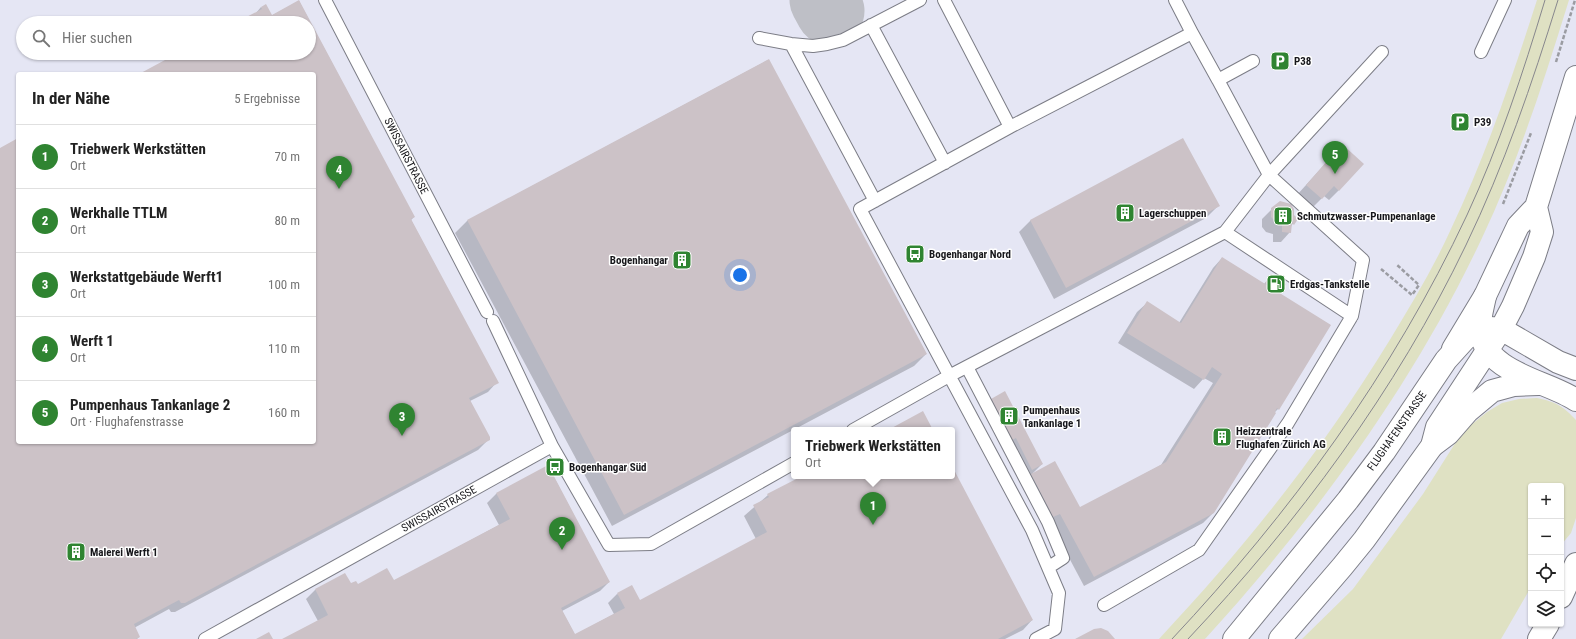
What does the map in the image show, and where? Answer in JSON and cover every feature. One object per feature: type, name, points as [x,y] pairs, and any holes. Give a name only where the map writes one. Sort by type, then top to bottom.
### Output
[{"type":"main road","name":"FLUGHAFENSTRASSE","points":[[1234,639],[1348,500],[1384,452],[1446,360],[1485,296],[1518,226],[1536,207],[1576,77]]},
{"type":"main road","points":[[1536,207],[1542,232],[1534,257],[1513,306],[1490,329],[1483,341],[1488,350],[1507,368],[1519,375],[1543,384],[1576,400]]},
{"type":"main road","points":[[1485,296],[1481,314],[1490,329],[1558,362],[1576,369]]},
{"type":"main road","points":[[1446,360],[1465,339],[1490,329]]},
{"type":"main road","points":[[1432,446],[1437,427],[1488,350]]},
{"type":"main road","points":[[1280,639],[1364,540],[1432,446],[1448,434],[1468,411],[1492,391],[1514,385],[1543,384]]},
{"type":"main road","points":[[1253,639],[1301,582],[1308,548]]},
{"type":"main road","points":[[1564,591],[1576,564]]},
{"type":"main road","points":[[1540,639],[1546,627]]},
{"type":"lane","name":"SWISSAIRSTRASSE","points":[[205,639],[552,446],[490,316],[325,0]]},
{"type":"lane","points":[[759,38],[791,44],[813,46],[827,44],[843,40],[920,0]]},
{"type":"lane","points":[[944,0],[1010,127]]},
{"type":"lane","points":[[1104,605],[1199,550],[1288,423],[1352,316],[1363,260],[1269,175],[1175,0]]},
{"type":"lane","points":[[1481,52],[1505,0]]},
{"type":"lane","points":[[871,25],[945,163]]},
{"type":"lane","points":[[1036,639],[1055,629],[1059,593],[1049,567],[1032,530],[860,209],[1010,127],[1192,33]]},
{"type":"lane","points":[[791,44],[875,201]]},
{"type":"lane","points":[[858,427],[949,376],[1225,232],[1269,175],[1382,52]]},
{"type":"lane","points":[[1218,80],[1253,61]]},
{"type":"lane","points":[[1225,232],[1352,316]]},
{"type":"lane","points":[[966,367],[1054,536],[1063,558],[1049,567]]},
{"type":"lane","points":[[552,446],[609,545],[651,544],[791,465]]},
{"type":"path","points":[[1555,68],[1575,0]]},
{"type":"path","points":[[1503,206],[1534,127]]},
{"type":"path","points":[[1396,264],[1419,285],[1412,294],[1396,281]]},
{"type":"shaded area","points":[[0,0],[1576,0],[1576,639],[0,639]]},
{"type":"green space","points":[[1537,0],[1569,0],[1519,151],[1495,209],[1455,293],[1425,346],[1393,398],[1323,498],[1246,593],[1205,639],[1159,639],[1223,568],[1283,494],[1339,418],[1407,312],[1444,243],[1476,173],[1508,87]]},
{"type":"green space","points":[[1537,398],[1549,401],[1559,405],[1576,420],[1576,518],[1571,533],[1564,541],[1564,483],[1528,483],[1528,592],[1501,639],[1302,639],[1353,589],[1423,494],[1454,445],[1471,425],[1487,412],[1502,403],[1519,399]]},
{"type":"building","points":[[299,0],[308,16],[248,16],[262,9],[261,7],[266,4],[272,15]]},
{"type":"building","points":[[316,32],[415,217],[411,219],[499,383],[469,398],[490,437],[490,440],[185,603],[181,603],[179,600],[134,624],[140,637],[136,639],[0,639],[0,148],[16,139],[16,444],[316,444],[316,72],[143,72],[165,60],[316,60]]},
{"type":"building","name":"Bogenhangar","points":[[769,59],[927,354],[624,515],[467,220]]},
{"type":"building","name":"Lagerschuppen","points":[[1183,138],[1220,206],[1066,288],[1030,220]]},
{"type":"building","points":[[1342,144],[1364,164],[1339,191],[1334,186],[1322,199],[1306,185]]},
{"type":"building","name":"Schmutzwasser-Pumpenanlage","points":[[1280,201],[1291,204],[1294,209],[1294,215],[1298,219],[1294,225],[1292,223],[1291,233],[1282,232],[1282,224],[1276,222],[1271,217],[1271,208]]},
{"type":"building","name":"Heizzentrale Flughafen Zürich AG","points":[[1222,257],[1331,325],[1279,410],[1277,408],[1276,413],[1214,513],[1094,577],[1060,514],[1053,517],[1031,474],[1055,461],[1080,507],[1166,462],[1222,374],[1212,367],[1204,380],[1127,333],[1147,301],[1181,323]]},
{"type":"building","name":"Erdgas-Tankstelle","points":[[1271,274],[1286,284],[1281,293],[1265,283]]},
{"type":"building","name":"Pumpenhaus Tankanlage 1","points":[[1005,391],[1043,464],[1032,470],[1016,438],[1012,440],[991,399]]},
{"type":"building","points":[[923,411],[931,427],[894,427]]},
{"type":"building","points":[[548,465],[610,582],[561,608],[575,634],[625,608],[617,593],[632,585],[640,600],[767,532],[753,505],[769,497],[767,494],[796,479],[955,479],[955,472],[1033,620],[998,639],[282,639],[328,615],[315,589],[345,573],[351,583],[356,581],[358,584],[387,568],[394,580],[510,519],[496,493]]},
{"type":"building","points":[[1101,628],[1108,631],[1115,639],[1075,639],[1094,629]]},
{"type":"building","points":[[269,632],[273,639],[256,639]]},
{"type":"taxiway","points":[[824,0],[830,11]]},
{"type":"tram line","points":[[1172,639],[1216,591],[1298,491],[1336,439],[1406,330],[1438,273],[1467,215],[1490,163],[1510,109],[1545,0]]},
{"type":"tram line","points":[[1188,639],[1268,549],[1306,501],[1342,453],[1408,352],[1466,245],[1493,185],[1538,63],[1558,0]]},
{"type":"place","name":"P38","points":[[1280,61]]},
{"type":"place","name":"P39","points":[[1460,122]]},
{"type":"place","name":"Pumpenhaus Tankanlage 2","points":[[1335,174]]},
{"type":"place","name":"Werft 1","points":[[339,189]]},
{"type":"place","name":"Lagerschuppen","points":[[1125,213]]},
{"type":"place","name":"Schmutzwasser-Pumpenanlage","points":[[1283,216]]},
{"type":"place","name":"Bogenhangar Nord","points":[[915,254]]},
{"type":"place","name":"Bogenhangar","points":[[682,260]]},
{"type":"place","name":"Erdgas-Tankstelle","points":[[1276,284]]},
{"type":"place","name":"Pumpenhaus Tankanlage 1","points":[[1009,416]]},
{"type":"place","name":"Werkstattgebäude Werft1","points":[[402,436]]},
{"type":"place","name":"Heizzentrale Flughafen Zürich AG","points":[[1222,437]]},
{"type":"place","name":"Bogenhangar Süd","points":[[555,467]]},
{"type":"place","name":"Triebwerk Werkstätten","points":[[873,525]]},
{"type":"place","name":"Werkhalle TTLM","points":[[562,550]]},
{"type":"place","name":"Malerei Werft 1","points":[[76,552]]}]
